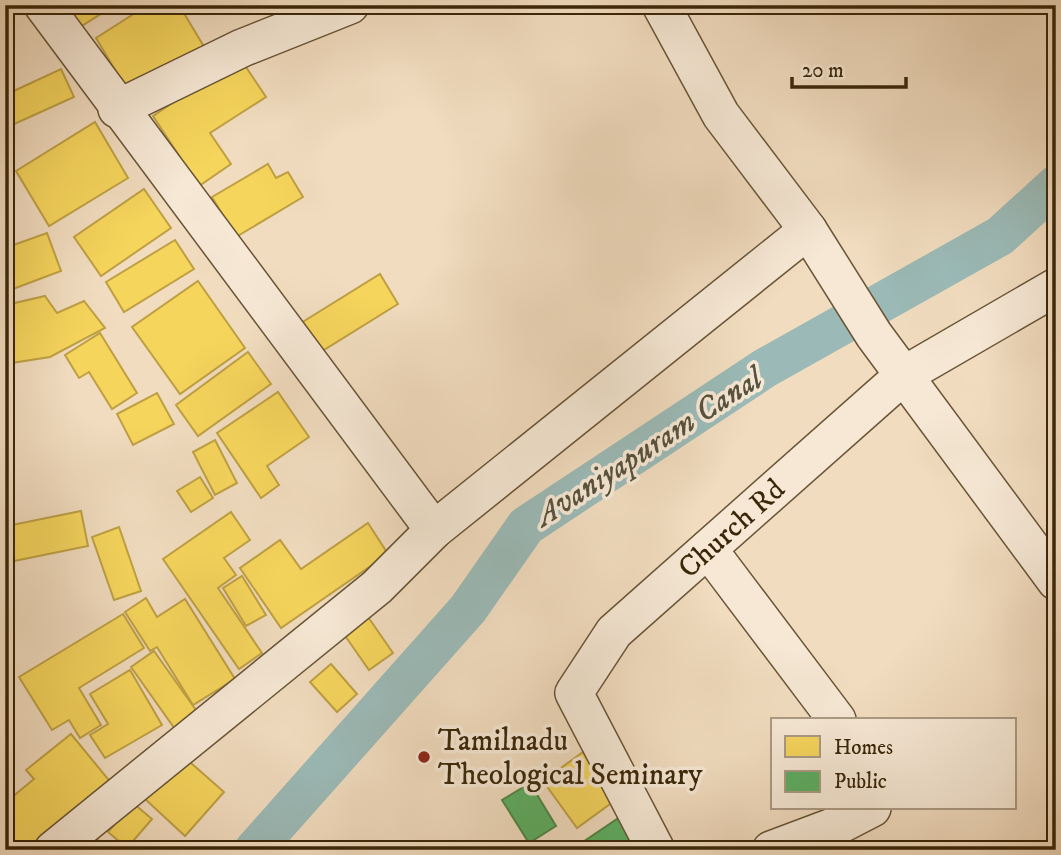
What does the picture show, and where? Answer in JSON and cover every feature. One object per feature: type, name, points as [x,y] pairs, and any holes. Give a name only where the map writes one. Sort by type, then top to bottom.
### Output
[{"type":"street","points":[[43,5],[117,108],[434,530]]},
{"type":"street","points":[[117,108],[242,48],[350,5]]},
{"type":"street","points":[[661,5],[721,115],[808,230],[874,335],[1056,580]]},
{"type":"street","points":[[53,850],[377,587],[434,530],[808,230]]},
{"type":"street","name":"Church Rd","points":[[656,850],[574,693],[614,632],[904,375],[1056,287]]},
{"type":"street","points":[[708,549],[835,718]]},
{"type":"street","points":[[771,850],[854,819],[869,810]]},
{"type":"building: Homes","points":[[5,5],[9,5],[10,37],[5,38]]},
{"type":"building: Homes","points":[[67,5],[115,5],[80,27]]},
{"type":"building: Homes","points":[[131,5],[179,5],[206,50],[130,95],[96,38],[135,13]]},
{"type":"building: Homes","points":[[240,58],[266,97],[210,133],[231,164],[199,186],[153,116]]},
{"type":"building: Homes","points":[[61,69],[74,97],[10,126],[5,114],[5,95]]},
{"type":"building: Homes","points":[[95,122],[128,178],[49,226],[16,171]]},
{"type":"building: Homes","points":[[268,164],[276,178],[288,172],[303,197],[236,237],[212,197]]},
{"type":"building: Homes","points":[[144,189],[171,228],[101,276],[74,237]]},
{"type":"building: Homes","points":[[47,233],[61,271],[5,292],[5,248]]},
{"type":"building: Homes","points":[[175,240],[194,269],[124,312],[106,282]]},
{"type":"building: Homes","points":[[380,274],[398,304],[319,353],[301,323]]},
{"type":"building: Homes","points":[[198,281],[245,348],[180,394],[132,327]]},
{"type":"building: Homes","points":[[45,296],[57,313],[84,301],[105,328],[50,357],[5,364],[5,316],[10,316],[6,305]]},
{"type":"building: Homes","points":[[100,333],[137,393],[112,409],[89,372],[79,378],[65,355]]},
{"type":"building: Homes","points":[[248,352],[271,384],[198,436],[176,405]]},
{"type":"building: Homes","points":[[278,392],[309,437],[267,466],[279,485],[261,498],[217,433]]},
{"type":"building: Homes","points":[[157,393],[174,424],[133,445],[117,414]]},
{"type":"building: Homes","points":[[215,440],[237,483],[215,495],[193,452]]},
{"type":"building: Homes","points":[[200,477],[213,498],[191,512],[177,491]]},
{"type":"building: Homes","points":[[81,511],[88,546],[14,561],[7,526]]},
{"type":"building: Homes","points":[[231,512],[250,540],[224,558],[236,575],[218,588],[262,653],[239,669],[163,559]]},
{"type":"building: Homes","points":[[368,523],[388,554],[281,628],[240,568],[280,540],[301,569]]},
{"type":"building: Homes","points":[[119,527],[141,591],[114,600],[92,537]]},
{"type":"building: Homes","points":[[242,576],[266,615],[246,626],[223,588]]},
{"type":"building: Homes","points":[[146,598],[157,617],[185,599],[235,679],[193,705],[157,647],[150,651],[125,612]]},
{"type":"building: Homes","points":[[123,614],[144,648],[79,688],[101,725],[80,738],[69,720],[52,730],[19,677]]},
{"type":"building: Homes","points":[[366,614],[393,653],[369,670],[341,630]]},
{"type":"building: Homes","points":[[154,651],[198,713],[175,729],[131,667]]},
{"type":"building: Homes","points":[[331,664],[357,694],[337,712],[310,682]]},
{"type":"building: Homes","points":[[130,670],[162,725],[105,758],[90,735],[108,724],[90,694]]},
{"type":"building: Homes","points":[[71,734],[112,784],[31,850],[5,850],[5,803],[34,779],[26,770]]},
{"type":"building: Homes","points":[[583,752],[617,799],[577,828],[543,781]]},
{"type":"building: Homes","points":[[183,756],[224,792],[185,836],[145,799]]},
{"type":"building: Homes","points":[[133,803],[152,819],[127,848],[108,832]]},
{"type":"building: Homes","points":[[95,836],[106,850],[77,850]]},
{"type":"building: Public","points":[[530,783],[556,826],[529,843],[502,800]]},
{"type":"building: Public","points":[[620,817],[640,850],[580,850],[577,846]]},
{"type":"waterway","name":"Avaniyapuram Canal","points":[[254,850],[468,609],[526,526],[765,368],[1000,236],[1056,185]]},
{"type":"place","name":"Tamilnadu Theological Seminary","points":[[424,757]]}]
